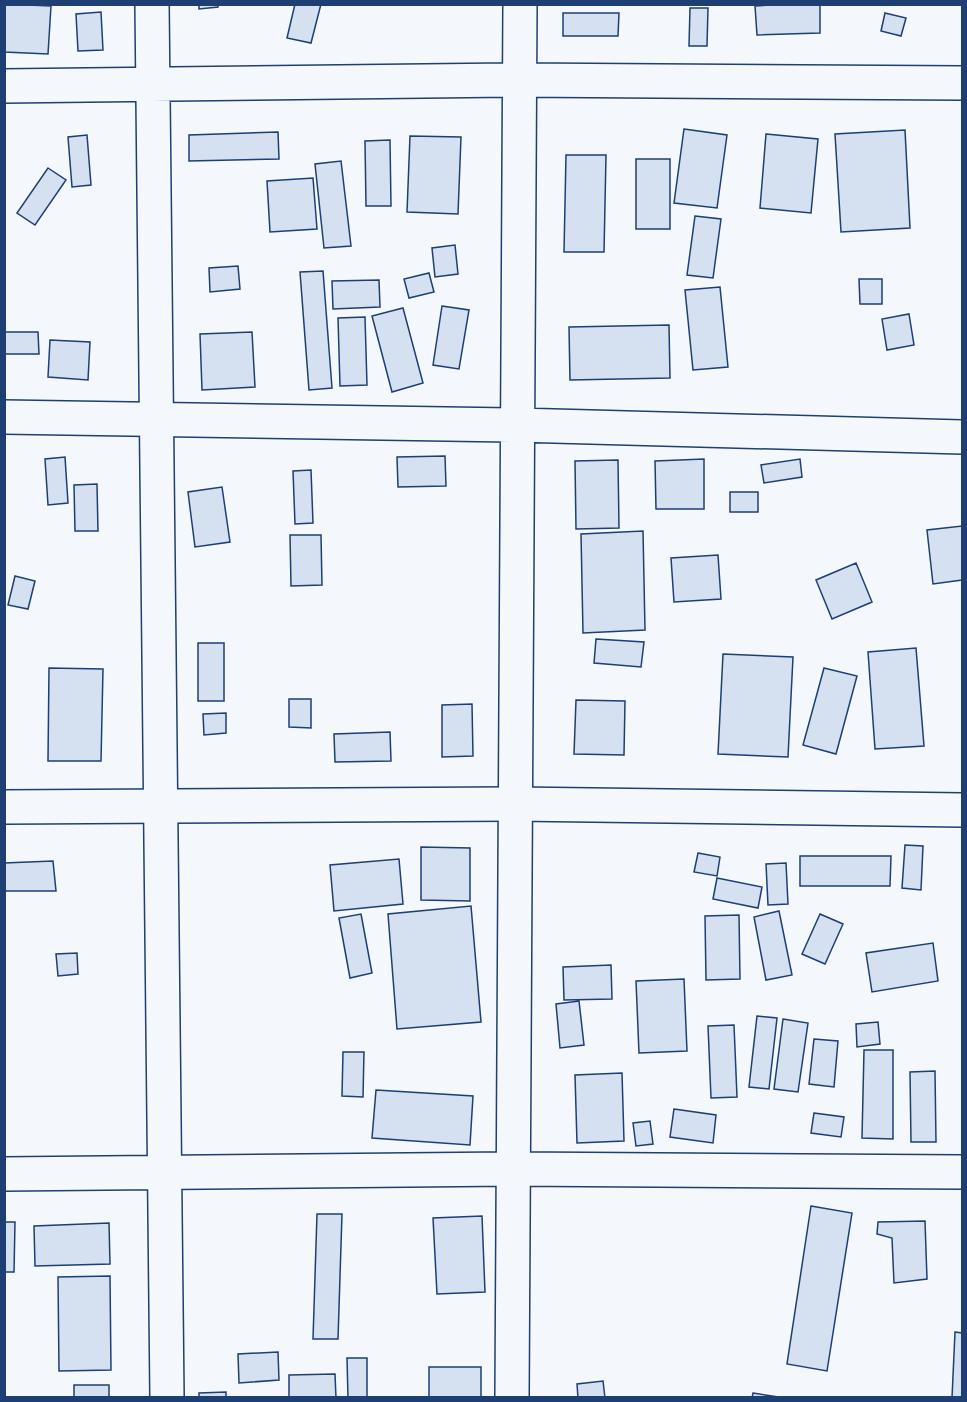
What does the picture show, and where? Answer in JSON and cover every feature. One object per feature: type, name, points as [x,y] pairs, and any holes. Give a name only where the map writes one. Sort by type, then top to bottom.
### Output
[{"type":"street","points":[[152,4],[167,1398]]},
{"type":"street","points":[[512,1398],[520,4]]},
{"type":"street","points":[[4,86],[520,80],[963,83]]},
{"type":"street","points":[[4,417],[518,424],[963,437]]},
{"type":"street","points":[[4,807],[515,804],[963,810]]},
{"type":"street","points":[[4,1174],[514,1169],[963,1172]]},
{"type":"building","points":[[4,4],[51,6],[48,54],[4,52]]},
{"type":"building","points":[[199,4],[218,4],[218,7],[199,9]]},
{"type":"building","points":[[295,4],[321,4],[311,43],[287,38]]},
{"type":"building","points":[[820,4],[820,33],[757,35],[755,6]]},
{"type":"building","points":[[690,8],[708,8],[707,46],[689,46]]},
{"type":"building","points":[[101,12],[103,50],[78,51],[76,14]]},
{"type":"building","points":[[563,13],[619,13],[618,36],[563,36]]},
{"type":"building","points":[[885,13],[906,18],[901,36],[881,31]]},
{"type":"building","points":[[684,129],[727,135],[717,208],[674,203]]},
{"type":"building","points":[[905,130],[910,228],[841,232],[835,134]]},
{"type":"building","points":[[278,132],[279,159],[189,161],[189,135]]},
{"type":"building","points":[[766,134],[818,139],[811,213],[760,208]]},
{"type":"building","points":[[87,135],[91,185],[72,187],[68,137]]},
{"type":"building","points":[[410,136],[461,137],[458,214],[407,212]]},
{"type":"building","points":[[390,140],[391,206],[366,206],[365,141]]},
{"type":"building","points":[[566,155],[606,155],[604,252],[564,252]]},
{"type":"building","points":[[636,159],[670,159],[670,229],[636,229]]},
{"type":"building","points":[[341,161],[351,246],[324,248],[315,164]]},
{"type":"building","points":[[48,168],[66,180],[35,225],[17,213]]},
{"type":"building","points":[[313,178],[317,229],[270,232],[267,181]]},
{"type":"building","points":[[695,216],[721,219],[713,278],[687,275]]},
{"type":"building","points":[[455,245],[458,274],[435,277],[432,248]]},
{"type":"building","points":[[238,266],[240,289],[210,292],[209,268]]},
{"type":"building","points":[[323,271],[332,388],[309,390],[300,272]]},
{"type":"building","points":[[429,273],[434,292],[409,298],[404,279]]},
{"type":"building","points":[[859,279],[882,279],[882,304],[860,304]]},
{"type":"building","points":[[379,280],[380,307],[333,309],[332,281]]},
{"type":"building","points":[[720,287],[728,367],[693,370],[685,290]]},
{"type":"building","points":[[442,306],[469,310],[459,369],[433,365]]},
{"type":"building","points":[[403,308],[423,383],[392,392],[372,316]]},
{"type":"building","points":[[909,314],[914,345],[887,350],[882,319]]},
{"type":"building","points":[[365,317],[367,385],[340,386],[338,318]]},
{"type":"building","points":[[669,325],[670,378],[570,380],[569,327]]},
{"type":"building","points":[[4,332],[38,332],[39,354],[4,354]]},
{"type":"building","points":[[252,332],[255,387],[202,390],[200,334]]},
{"type":"building","points":[[50,340],[90,342],[88,380],[48,377]]},
{"type":"building","points":[[445,456],[446,486],[398,487],[397,457]]},
{"type":"building","points":[[65,457],[68,503],[48,505],[45,459]]},
{"type":"building","points":[[704,459],[704,509],[656,509],[655,461]]},
{"type":"building","points":[[800,459],[802,477],[764,483],[761,465]]},
{"type":"building","points":[[618,460],[619,528],[576,529],[575,461]]},
{"type":"building","points":[[311,470],[313,523],[295,524],[293,471]]},
{"type":"building","points":[[97,484],[98,531],[75,531],[74,485]]},
{"type":"building","points":[[222,487],[230,542],[195,547],[188,492]]},
{"type":"building","points":[[730,492],[758,492],[758,512],[730,512]]},
{"type":"building","points":[[962,526],[962,580],[933,584],[927,530]]},
{"type":"building","points":[[643,531],[645,630],[583,633],[581,534]]},
{"type":"building","points":[[290,535],[321,535],[322,585],[291,586]]},
{"type":"building","points":[[718,555],[721,599],[674,602],[671,558]]},
{"type":"building","points":[[856,563],[872,602],[832,619],[816,580]]},
{"type":"building","points":[[15,576],[35,581],[28,609],[8,605]]},
{"type":"building","points":[[596,639],[644,642],[641,667],[594,663]]},
{"type":"building","points":[[198,643],[224,643],[224,701],[198,701]]},
{"type":"building","points":[[916,648],[924,746],[875,749],[868,652]]},
{"type":"building","points":[[723,654],[793,657],[788,757],[718,754]]},
{"type":"building","points":[[49,668],[103,669],[101,761],[48,761]]},
{"type":"building","points":[[824,668],[857,676],[836,754],[803,745]]},
{"type":"building","points":[[289,699],[311,699],[311,728],[289,727]]},
{"type":"building","points":[[576,700],[625,701],[624,755],[574,754]]},
{"type":"building","points":[[472,704],[473,756],[442,757],[442,705]]},
{"type":"building","points":[[226,713],[226,733],[204,735],[203,714]]},
{"type":"building","points":[[390,732],[391,761],[335,762],[334,734]]},
{"type":"building","points":[[905,845],[923,846],[921,890],[902,888]]},
{"type":"building","points":[[421,847],[470,848],[470,901],[421,900]]},
{"type":"building","points":[[698,853],[720,857],[717,876],[694,872]]},
{"type":"building","points":[[800,856],[891,856],[890,886],[800,886]]},
{"type":"building","points":[[399,859],[403,904],[334,911],[330,865]]},
{"type":"building","points":[[53,861],[56,891],[4,891],[4,863]]},
{"type":"building","points":[[786,863],[788,904],[768,905],[766,864]]},
{"type":"building","points":[[717,878],[762,887],[758,908],[713,899]]},
{"type":"building","points":[[471,906],[481,1022],[397,1029],[388,914]]},
{"type":"building","points":[[779,911],[792,975],[766,980],[754,917]]},
{"type":"building","points":[[361,914],[372,973],[350,978],[339,918]]},
{"type":"building","points":[[820,914],[843,924],[825,964],[802,954]]},
{"type":"building","points":[[739,915],[740,979],[706,980],[705,916]]},
{"type":"building","points":[[933,943],[938,981],[872,992],[866,953]]},
{"type":"building","points":[[77,953],[78,974],[58,976],[56,954]]},
{"type":"building","points":[[611,965],[612,999],[564,1000],[563,967]]},
{"type":"building","points":[[684,979],[687,1051],[639,1053],[636,981]]},
{"type":"building","points":[[579,1001],[584,1045],[560,1048],[556,1004]]},
{"type":"building","points":[[757,1016],[777,1018],[769,1089],[749,1087]]},
{"type":"building","points":[[783,1019],[808,1023],[798,1092],[774,1089]]},
{"type":"building","points":[[878,1022],[880,1044],[857,1047],[856,1024]]},
{"type":"building","points":[[734,1025],[737,1097],[711,1098],[708,1026]]},
{"type":"building","points":[[814,1039],[838,1041],[834,1087],[809,1084]]},
{"type":"building","points":[[864,1050],[893,1050],[893,1139],[862,1138]]},
{"type":"building","points":[[343,1052],[364,1052],[363,1097],[342,1096]]},
{"type":"building","points":[[935,1071],[936,1142],[911,1142],[910,1072]]},
{"type":"building","points":[[622,1073],[624,1141],[577,1143],[575,1075]]},
{"type":"building","points":[[376,1090],[473,1096],[470,1145],[372,1138]]},
{"type":"building","points":[[674,1109],[716,1115],[713,1143],[670,1137]]},
{"type":"building","points":[[814,1113],[844,1117],[841,1137],[811,1133]]},
{"type":"building","points":[[650,1121],[653,1144],[636,1146],[633,1123]]},
{"type":"building","points":[[811,1206],[852,1213],[827,1371],[787,1364]]},
{"type":"building","points":[[317,1214],[342,1214],[338,1339],[313,1339]]},
{"type":"building","points":[[482,1216],[485,1292],[437,1294],[433,1218]]},
{"type":"building","points":[[925,1221],[927,1279],[894,1283],[892,1238],[877,1234],[878,1222]]},
{"type":"building","points":[[4,1222],[15,1222],[14,1272],[4,1272]]},
{"type":"building","points":[[109,1223],[110,1264],[35,1266],[34,1226]]},
{"type":"building","points":[[110,1276],[111,1370],[59,1371],[58,1277]]},
{"type":"building","points":[[955,1332],[962,1333],[962,1398],[952,1398]]},
{"type":"building","points":[[278,1352],[279,1380],[239,1383],[238,1354]]},
{"type":"building","points":[[347,1358],[367,1358],[367,1398],[348,1398]]},
{"type":"building","points":[[429,1367],[481,1367],[481,1398],[429,1398]]},
{"type":"building","points":[[335,1374],[336,1398],[289,1398],[289,1375]]},
{"type":"building","points":[[603,1381],[605,1398],[578,1398],[577,1384]]},
{"type":"building","points":[[74,1385],[109,1385],[109,1398],[74,1398]]},
{"type":"building","points":[[226,1392],[226,1398],[199,1398],[199,1393]]},
{"type":"building","points":[[753,1393],[778,1397],[778,1398],[752,1398]]}]
